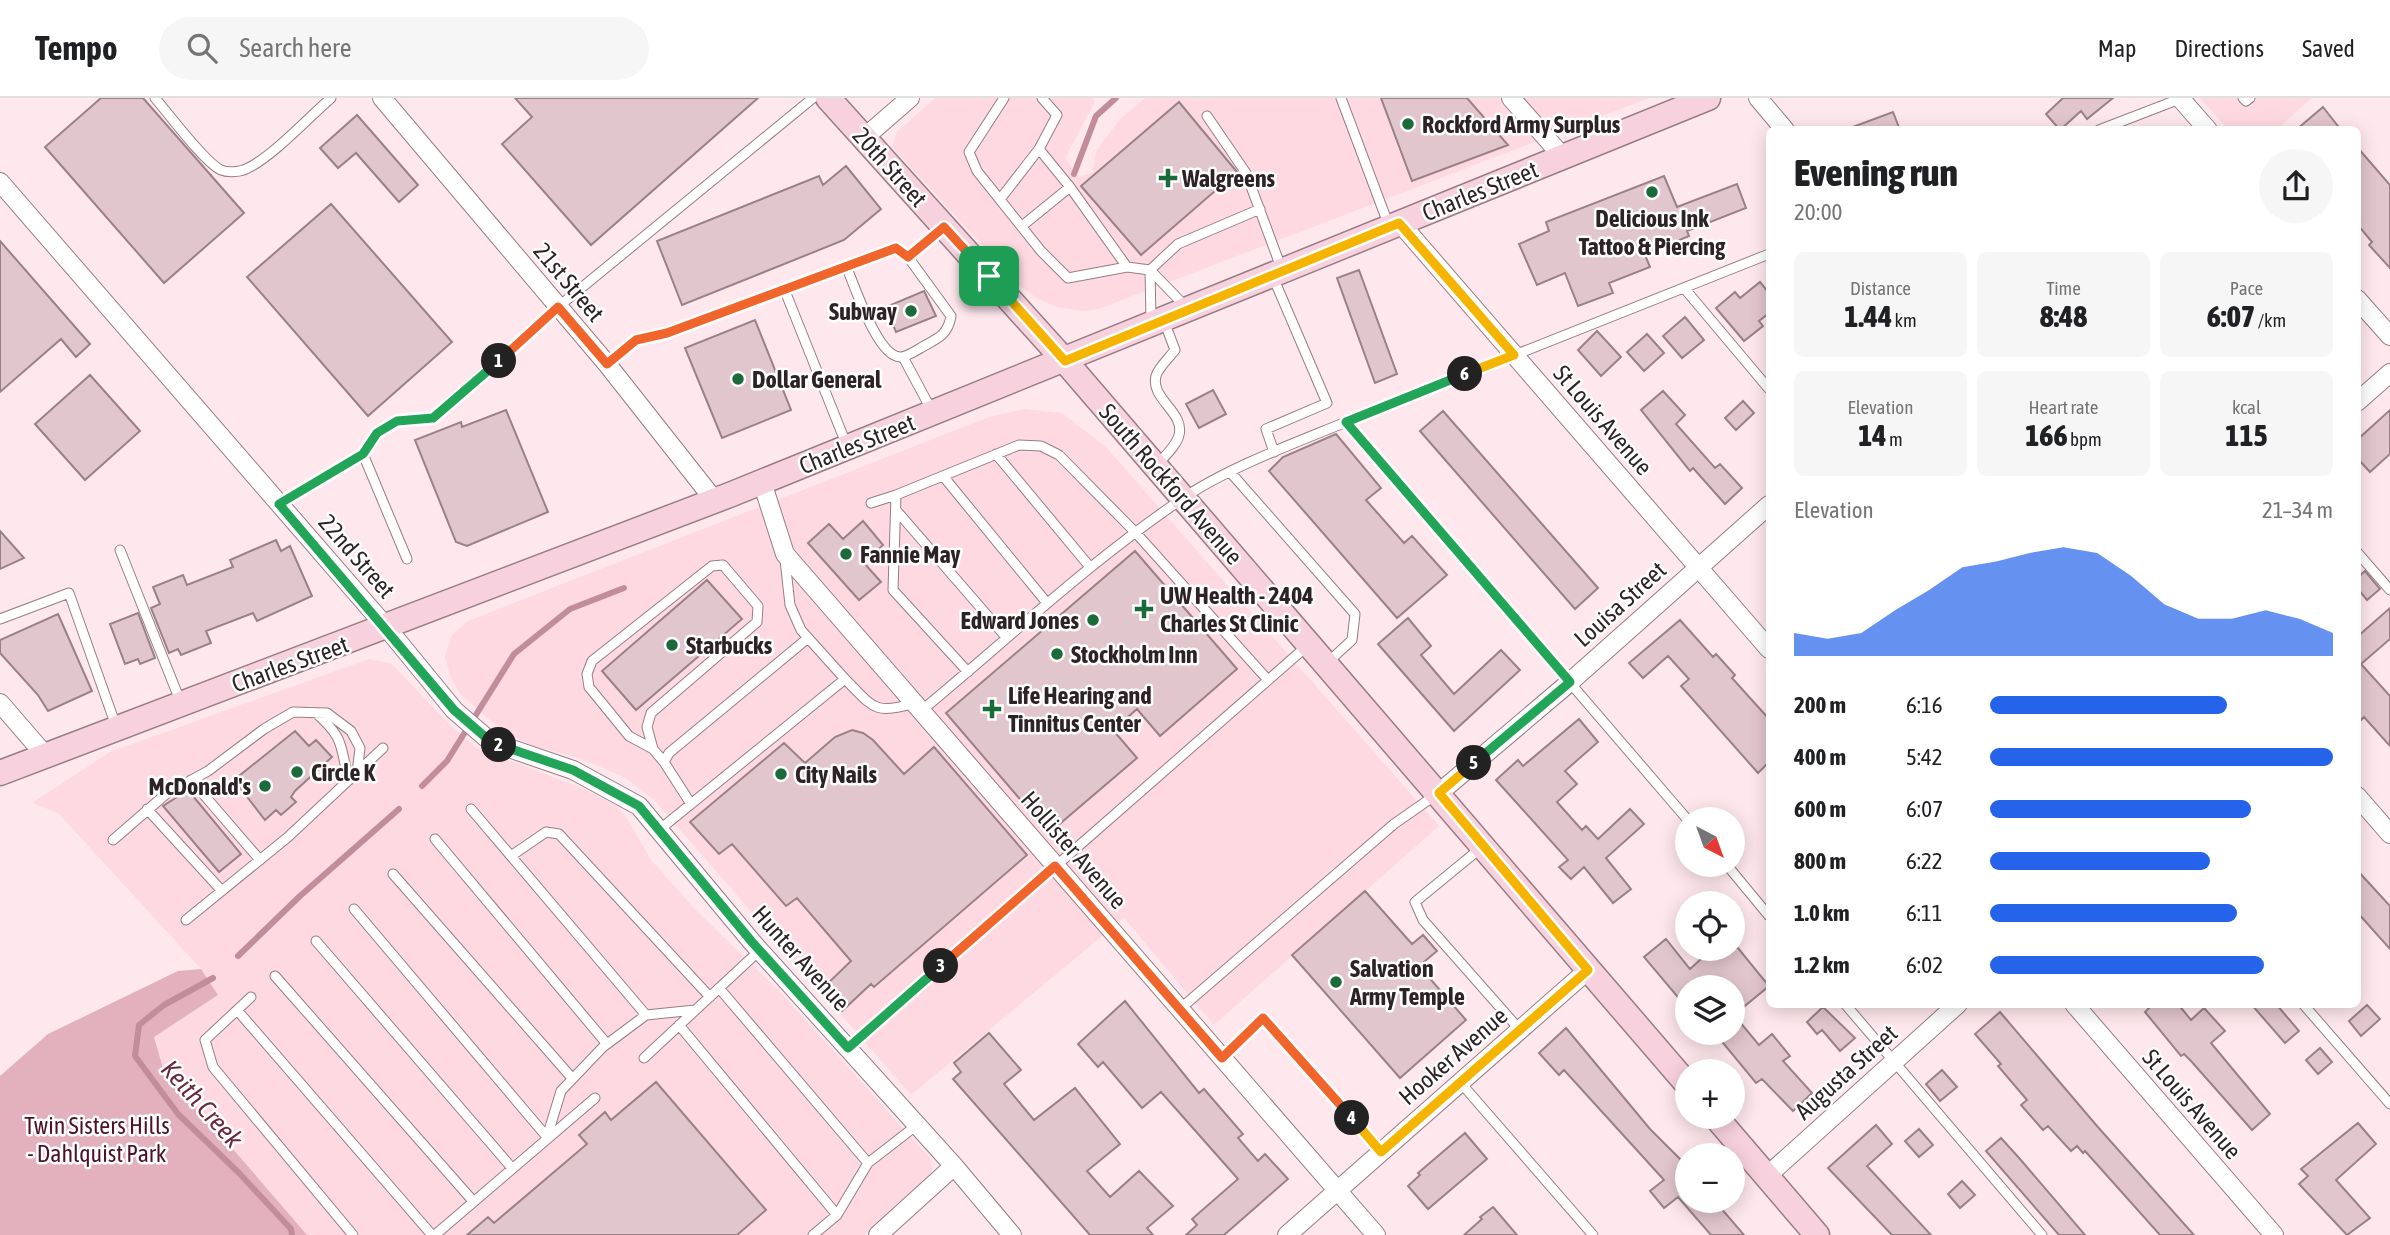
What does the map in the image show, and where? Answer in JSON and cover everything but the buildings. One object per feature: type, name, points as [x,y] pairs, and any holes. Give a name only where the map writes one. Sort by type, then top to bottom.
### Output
[{"type":"main road","name":"20th Street","points":[[828,98],[1065,361]]},
{"type":"main road","name":"Charles Street","points":[[0,773],[715,501],[1708,98]]},
{"type":"main road","name":"South Rockford Avenue","points":[[1065,361],[1675,1070]]},
{"type":"main road","points":[[1726,1129],[1817,1235]]},
{"type":"street","name":"21st Street","points":[[382,98],[607,364],[715,501]]},
{"type":"street","points":[[863,138],[910,98]]},
{"type":"street","points":[[1511,98],[1563,157]]},
{"type":"street","points":[[1758,98],[1782,126]]},
{"type":"street","points":[[2181,98],[2205,126]]},
{"type":"street","name":"22nd Street","points":[[0,182],[387,628],[454,710],[491,742],[573,770],[639,806]]},
{"type":"street","name":"St Louis Avenue","points":[[1395,225],[1514,355],[1766,645]]},
{"type":"street","points":[[2361,303],[2390,336]]},
{"type":"street","points":[[2361,398],[2390,373]]},
{"type":"street","name":"Hollister Avenue","points":[[762,482],[785,554],[1376,1235]]},
{"type":"street","name":"Louisa Street","points":[[1439,793],[1570,682],[1766,508]]},
{"type":"street","points":[[0,703],[45,755]]},
{"type":"street","points":[[2361,801],[2390,834]]},
{"type":"street","name":"Hunter Avenue","points":[[639,806],[760,950],[954,1166],[1012,1235]]},
{"type":"street","name":"Hooker Avenue","points":[[1287,1235],[1588,970]]},
{"type":"street","name":"Augusta Street","points":[[1767,1176],[1954,1008]]},
{"type":"street","name":"St Louis Avenue","points":[[2077,1008],[2274,1235]]},
{"type":"street","points":[[877,1235],[954,1166]]},
{"type":"lane","points":[[155,98],[205,156],[221,170],[232,171],[246,170],[263,158],[331,98]]},
{"type":"lane","points":[[279,504],[363,454],[377,433],[397,421],[433,418],[558,307],[813,98]]},
{"type":"lane","points":[[1004,98],[968,152],[977,171],[1041,251],[1068,278],[1127,267],[1150,270],[1188,309]]},
{"type":"lane","points":[[1001,198],[1039,149],[1057,115],[1042,98]]},
{"type":"lane","points":[[1341,98],[1395,225]]},
{"type":"lane","points":[[2109,126],[2181,98]]},
{"type":"lane","points":[[2244,98],[2246,101],[2250,98]]},
{"type":"lane","points":[[1208,116],[1246,173],[1260,209],[1277,274],[1326,403],[1266,429],[1274,452]]},
{"type":"lane","points":[[1039,149],[1070,187],[1127,267]]},
{"type":"lane","points":[[1022,226],[1070,187]]},
{"type":"lane","points":[[1150,270],[1178,244],[1260,209]]},
{"type":"lane","points":[[908,257],[944,227]]},
{"type":"lane","points":[[607,364],[636,340],[667,333],[785,290],[846,266],[896,248],[908,257],[951,316],[949,329],[940,338],[903,357],[891,355],[880,342],[846,266]]},
{"type":"lane","points":[[785,554],[790,606],[807,638],[871,705],[888,712],[917,707],[968,672],[1090,567],[1183,498],[1274,452],[1346,422],[1766,255]]},
{"type":"lane","points":[[1150,270],[1157,322],[1175,350],[1156,373],[1155,385],[1180,425],[1179,437],[1156,466]]},
{"type":"lane","points":[[1684,288],[1766,385]]},
{"type":"lane","points":[[785,290],[848,448]]},
{"type":"lane","points":[[903,357],[934,413]]},
{"type":"lane","points":[[1346,422],[1677,807]]},
{"type":"lane","points":[[871,503],[1018,444],[1041,446],[1059,455],[1136,533],[1268,680]]},
{"type":"lane","points":[[363,454],[407,559]]},
{"type":"lane","points":[[996,454],[1090,567]]},
{"type":"lane","points":[[1231,473],[1355,614],[1352,640],[1326,664]]},
{"type":"lane","points":[[943,476],[1047,603]]},
{"type":"lane","points":[[896,495],[893,590],[968,672]]},
{"type":"lane","points":[[896,510],[1006,637]]},
{"type":"lane","points":[[120,550],[181,704]]},
{"type":"lane","points":[[2361,557],[2390,590]]},
{"type":"lane","points":[[653,749],[647,727],[651,713],[757,622],[758,606],[723,565],[712,566],[679,590],[592,661],[587,674],[589,687],[629,736],[653,749],[673,772],[691,804]]},
{"type":"lane","points":[[0,619],[69,593],[117,728]]},
{"type":"lane","points":[[664,762],[669,753],[807,638]]},
{"type":"lane","points":[[848,1048],[1309,645]]},
{"type":"lane","points":[[659,830],[845,679]]},
{"type":"lane","points":[[113,841],[166,794],[293,712],[327,713],[357,737],[360,748],[353,776]]},
{"type":"lane","points":[[316,713],[336,734],[353,776]]},
{"type":"lane","points":[[186,920],[260,860],[383,748]]},
{"type":"lane","points":[[191,780],[260,860]]},
{"type":"lane","points":[[1180,1009],[1394,824],[1439,793]]},
{"type":"lane","points":[[148,809],[222,891]]},
{"type":"lane","points":[[471,809],[646,1015]]},
{"type":"lane","points":[[511,856],[546,832],[559,834],[710,997]]},
{"type":"lane","points":[[435,839],[607,1044]]},
{"type":"lane","points":[[1484,846],[1415,902],[1423,920],[1520,1030]]},
{"type":"lane","points":[[393,874],[572,1079]]},
{"type":"lane","points":[[1737,877],[1766,912]]},
{"type":"lane","points":[[354,909],[547,1137]]},
{"type":"lane","points":[[316,941],[512,1168]]},
{"type":"lane","points":[[644,1058],[760,950]]},
{"type":"lane","points":[[275,976],[473,1201]]},
{"type":"lane","points":[[719,988],[867,1163]]},
{"type":"lane","points":[[251,997],[205,1040],[214,1067],[354,1235]]},
{"type":"lane","points":[[1848,1008],[2042,1235]]},
{"type":"lane","points":[[2306,1008],[2390,1104]]},
{"type":"lane","points":[[237,1010],[433,1235],[595,1098]]},
{"type":"lane","points":[[547,1137],[561,1091],[607,1044],[646,1015],[695,1010]]},
{"type":"lane","points":[[1222,1058],[1263,1018],[1381,1152]]},
{"type":"lane","points":[[679,1026],[837,1215]]},
{"type":"lane","points":[[1460,1082],[1592,1235]]},
{"type":"lane","points":[[813,1235],[837,1215],[867,1163],[917,1125]]},
{"type":"shaded area","points":[[935,98],[1092,98],[1095,102],[1065,158],[1079,177],[1093,172],[1096,151],[1121,118],[1145,98],[1649,98],[1099,309],[1083,311],[1057,307],[1038,299],[1019,285],[892,147],[897,132]]},
{"type":"shaded area","points":[[2200,98],[2312,98],[2280,126],[2225,126]]},
{"type":"shaded area","points":[[1024,409],[1062,413],[1106,447],[1439,826],[1214,1025],[1124,918],[911,1095],[654,800],[626,778],[582,759],[534,746],[505,733],[461,695],[450,676],[445,656],[452,635],[468,621],[989,417]]},
{"type":"shaded area","points":[[369,659],[392,664],[445,720],[475,747],[584,789],[615,805],[627,818],[651,860],[693,907],[785,997],[930,1158],[932,1169],[929,1177],[864,1235],[307,1235],[163,1068],[154,1037],[218,995],[201,969],[58,813],[32,803],[110,752]]},
{"type":"green space","name":"Twin Sisters Hills - Dahlquist Park","points":[[201,969],[218,995],[154,1037],[163,1068],[307,1235],[0,1235],[0,1076],[48,1034],[178,971]]},
{"type":"waterway","name":"Keith Creek","points":[[1074,174],[1096,116],[1116,98]]},
{"type":"waterway","name":"Keith Creek","points":[[422,786],[447,761],[514,654],[570,609],[624,588]]},
{"type":"waterway","name":"Keith Creek","points":[[238,956],[300,896],[399,809]]},
{"type":"waterway","name":"Keith Creek","points":[[213,978],[164,1005],[139,1025],[135,1056],[178,1114],[239,1173],[291,1229],[292,1235]]},
{"type":"place","name":"Rockford Army Surplus","points":[[1408,124]]},
{"type":"place","name":"Walgreens","points":[[1168,178]]},
{"type":"place","name":"Delicious Ink Tattoo & Piercing","points":[[1652,192]]},
{"type":"place","name":"Subway","points":[[911,311]]},
{"type":"place","name":"Dollar General","points":[[738,379]]},
{"type":"place","name":"Fannie May","points":[[846,554]]},
{"type":"place","name":"UW Health - 2404 Charles St Clinic","points":[[1144,609]]},
{"type":"place","name":"Edward Jones","points":[[1093,620]]},
{"type":"place","name":"Starbucks","points":[[672,645]]},
{"type":"place","name":"Stockholm Inn","points":[[1057,654]]},
{"type":"place","name":"Life Hearing and Tinnitus Center","points":[[992,709]]},
{"type":"place","name":"Circle K","points":[[297,772]]},
{"type":"place","name":"City Nails","points":[[781,774]]},
{"type":"place","name":"McDonald's","points":[[265,786]]},
{"type":"place","name":"Salvation Army Temple","points":[[1336,982]]},
{"type":"route","points":[[1399,223],[1514,355],[1346,422],[1570,682],[1439,793],[1588,970],[1381,1152],[1263,1018],[1222,1058],[1055,866],[848,1048],[752,942],[639,806],[573,770],[491,742],[454,710],[279,504],[363,454],[377,433],[397,421],[433,418],[558,307],[607,364],[636,340],[667,333],[896,248],[908,257],[944,227],[989,276],[1065,361],[1399,223]]}]
